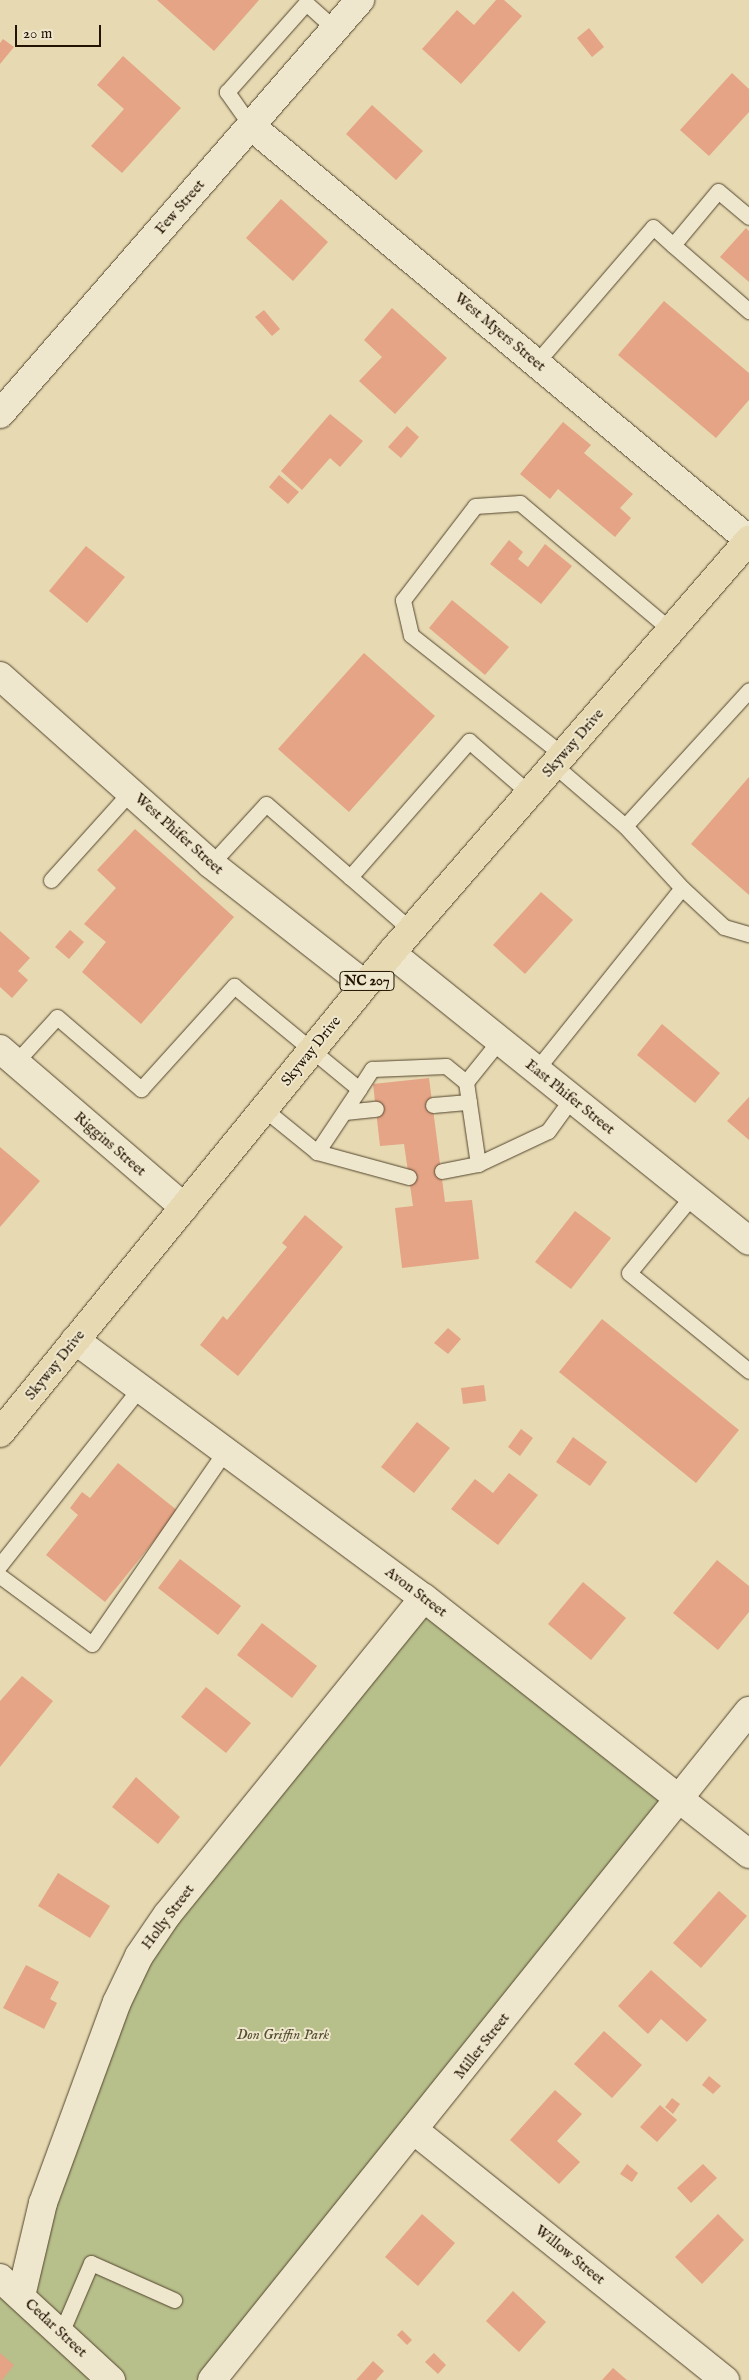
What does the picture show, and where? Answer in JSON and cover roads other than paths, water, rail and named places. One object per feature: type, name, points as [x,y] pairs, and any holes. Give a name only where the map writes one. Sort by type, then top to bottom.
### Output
[{"type":"main road","name":"Skyway Drive","points":[[0,1434],[364,984],[749,540]]},
{"type":"street","name":"Few Street","points":[[0,414],[360,0]]},
{"type":"street","name":"West Myers Street","points":[[252,126],[749,540]]},
{"type":"street","name":"West Phifer Street","points":[[0,676],[211,864],[364,984]]},
{"type":"street","name":"East Phifer Street","points":[[391,953],[749,1241]]},
{"type":"street","name":"Riggins Street","points":[[8,1056],[184,1207]]},
{"type":"street","name":"Avon Street","points":[[75,1340],[424,1598],[749,1854]]},
{"type":"street","name":"Holly Street","points":[[21,2296],[42,2204],[117,2002],[139,1956],[167,1915],[424,1598]]},
{"type":"street","name":"Miller Street","points":[[212,2380],[415,2131],[749,1711]]},
{"type":"street","name":"Willow Street","points":[[415,2131],[725,2380]]},
{"type":"street","name":"Cedar Street","points":[[0,2278],[112,2380]]},
{"type":"lane","points":[[252,126],[227,92],[306,2],[335,29]]},
{"type":"lane","points":[[673,245],[718,191],[749,217]]},
{"type":"lane","points":[[536,363],[653,227],[749,311]]},
{"type":"lane","points":[[671,630],[520,503],[475,506],[403,600],[411,635],[558,760],[625,826],[682,888],[724,927],[749,934]]},
{"type":"lane","points":[[625,826],[749,690]]},
{"type":"lane","points":[[350,878],[469,741],[529,794]]},
{"type":"lane","points":[[51,880],[131,791]]},
{"type":"lane","points":[[211,864],[266,804],[411,930]]},
{"type":"lane","points":[[536,1070],[682,888]]},
{"type":"lane","points":[[8,1056],[57,1017],[140,1089],[234,986],[310,1051],[359,1089]]},
{"type":"lane","points":[[466,1082],[499,1040]]},
{"type":"lane","points":[[317,1152],[372,1069],[446,1066],[466,1082],[478,1164]]},
{"type":"lane","points":[[442,1170],[478,1164],[548,1131],[571,1098]]},
{"type":"lane","points":[[433,1105],[469,1102]]},
{"type":"lane","points":[[264,1109],[317,1152],[408,1177]]},
{"type":"lane","points":[[345,1112],[376,1110]]},
{"type":"lane","points":[[692,1196],[629,1273],[749,1371]]},
{"type":"lane","points":[[0,1565],[140,1388]]},
{"type":"lane","points":[[0,1576],[92,1644],[225,1451]]},
{"type":"lane","points":[[61,2333],[91,2263],[174,2300]]},
{"type":"park label","name":"Don Griffin Park","points":[[283,2035]]}]
